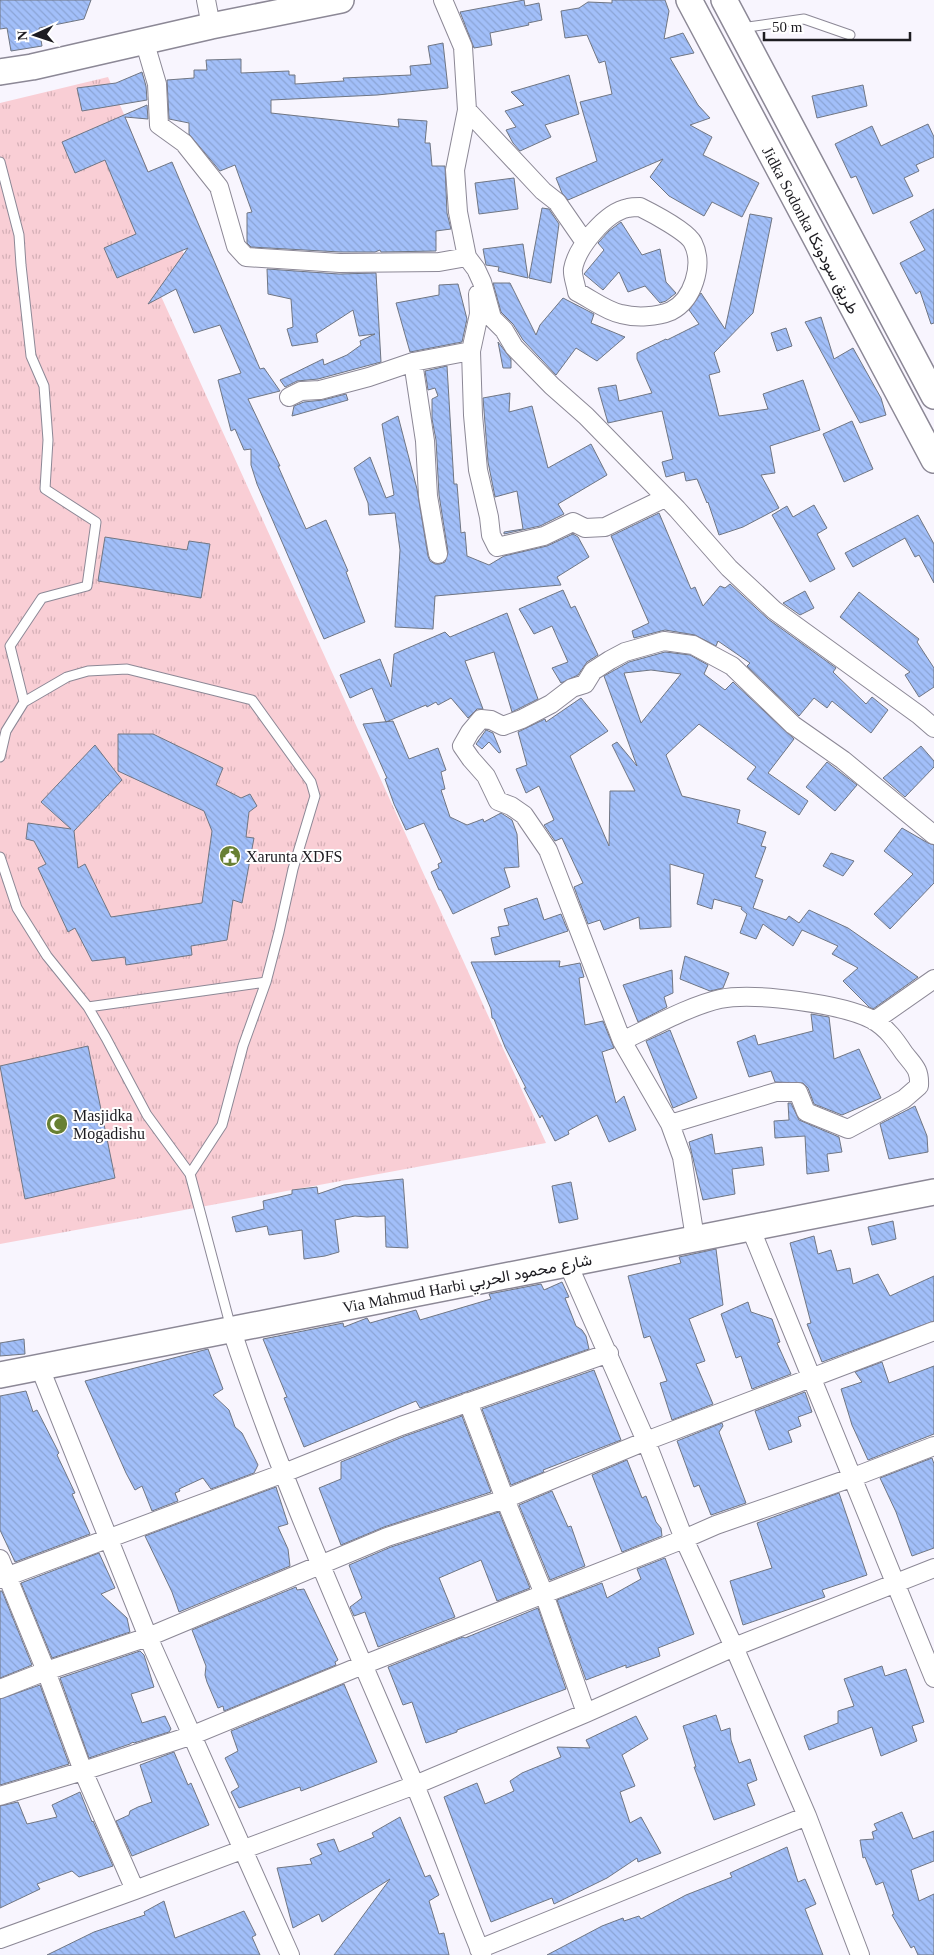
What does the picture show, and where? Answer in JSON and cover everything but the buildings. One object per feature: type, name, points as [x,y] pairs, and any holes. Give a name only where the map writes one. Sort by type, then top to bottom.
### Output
[{"type":"main road","points":[[0,72],[32,67],[144,40],[341,0]]},
{"type":"main road","name":"Jidka Sodonka طريق سودونكا","points":[[689,0],[934,460]]},
{"type":"main road","name":"Jidka Sodonka طريق سودونكا","points":[[724,0],[934,396]]},
{"type":"main road","name":"Via Mahmud Harbi شارع محمود الحربي","points":[[0,1375],[231,1328],[934,1192]]},
{"type":"street","points":[[206,0],[211,26]]},
{"type":"street","points":[[442,0],[463,47],[467,110],[455,170],[458,212],[471,263],[479,314],[471,351],[473,414],[478,470],[489,517],[491,535],[497,547],[544,536],[572,522],[585,528],[605,527],[665,498]]},
{"type":"street","points":[[144,40],[157,84],[159,126],[184,143],[219,187],[236,246],[246,257],[340,263],[471,263]]},
{"type":"street","points":[[467,110],[543,191],[557,202],[584,241]]},
{"type":"street","points":[[640,207],[688,236],[694,244],[697,258],[697,274],[691,289],[672,310],[654,315],[620,314],[577,292],[573,269],[584,241],[611,215],[627,208],[640,207]]},
{"type":"street","points":[[471,263],[482,282],[492,318],[504,330],[514,347],[552,386],[586,416],[729,568],[774,610],[919,715],[934,728]]},
{"type":"street","points":[[289,397],[301,392],[320,390],[369,377],[413,362],[471,351]]},
{"type":"street","points":[[413,362],[425,441],[428,496],[438,554]]},
{"type":"street","points":[[695,1238],[682,1157],[670,1124],[622,1041],[548,850],[524,816],[511,806],[498,801],[486,776],[470,759],[462,746],[470,732],[481,719],[491,720],[503,726],[522,719],[551,704],[572,688],[585,684],[593,671],[625,652],[664,641],[693,645],[732,666],[792,725],[842,760],[934,835]]},
{"type":"street","points":[[874,1021],[934,979]]},
{"type":"street","points":[[622,1041],[706,1003],[722,999],[763,998],[833,1006],[874,1021],[889,1033],[927,1071],[919,1086],[904,1100],[848,1128],[806,1112],[798,1092],[776,1092],[670,1124]]},
{"type":"street","points":[[750,1227],[934,1678]]},
{"type":"street","points":[[568,1264],[609,1353],[684,1539],[734,1647],[807,1816],[860,1955]]},
{"type":"street","points":[[231,1328],[284,1473],[363,1665],[415,1784],[481,1952],[807,1816]]},
{"type":"street","points":[[0,1689],[46,1671],[148,1637],[387,1537],[505,1499],[646,1441],[934,1331]]},
{"type":"street","points":[[4,1578],[284,1473],[401,1426],[609,1353]]},
{"type":"street","points":[[40,1368],[148,1637],[290,1955]]},
{"type":"street","points":[[468,1402],[544,1594],[586,1713]]},
{"type":"street","points":[[0,1796],[83,1772],[193,1735],[363,1665],[716,1525],[851,1478],[934,1446]]},
{"type":"street","points":[[0,1559],[4,1578],[46,1671],[83,1772],[135,1890]]},
{"type":"street","points":[[0,1939],[415,1784],[586,1713],[734,1647],[934,1568]]},
{"type":"lane","points":[[738,29],[804,19],[850,35]]},
{"type":"lane","points":[[0,162],[19,235],[31,356],[44,386],[48,440],[45,489],[96,522],[87,586],[42,598],[10,646],[24,702]]},
{"type":"lane","points":[[0,757],[6,731],[24,702],[67,677],[88,670],[127,668],[252,700],[312,782],[315,796],[293,869],[266,982],[243,1046],[222,1125],[190,1174]]},
{"type":"lane","points":[[0,858],[17,908],[48,956],[88,1008],[147,1115],[190,1174],[231,1328]]},
{"type":"lane","points":[[88,1008],[266,982]]},
{"type":"green space","points":[[108,77],[194,278],[160,294],[546,1143],[0,1244],[0,103]]},
{"type":"place","name":"Xarunta XDFS","points":[[230,856]]},
{"type":"place","name":"Masjidka Mogadishu","points":[[57,1124]]}]
